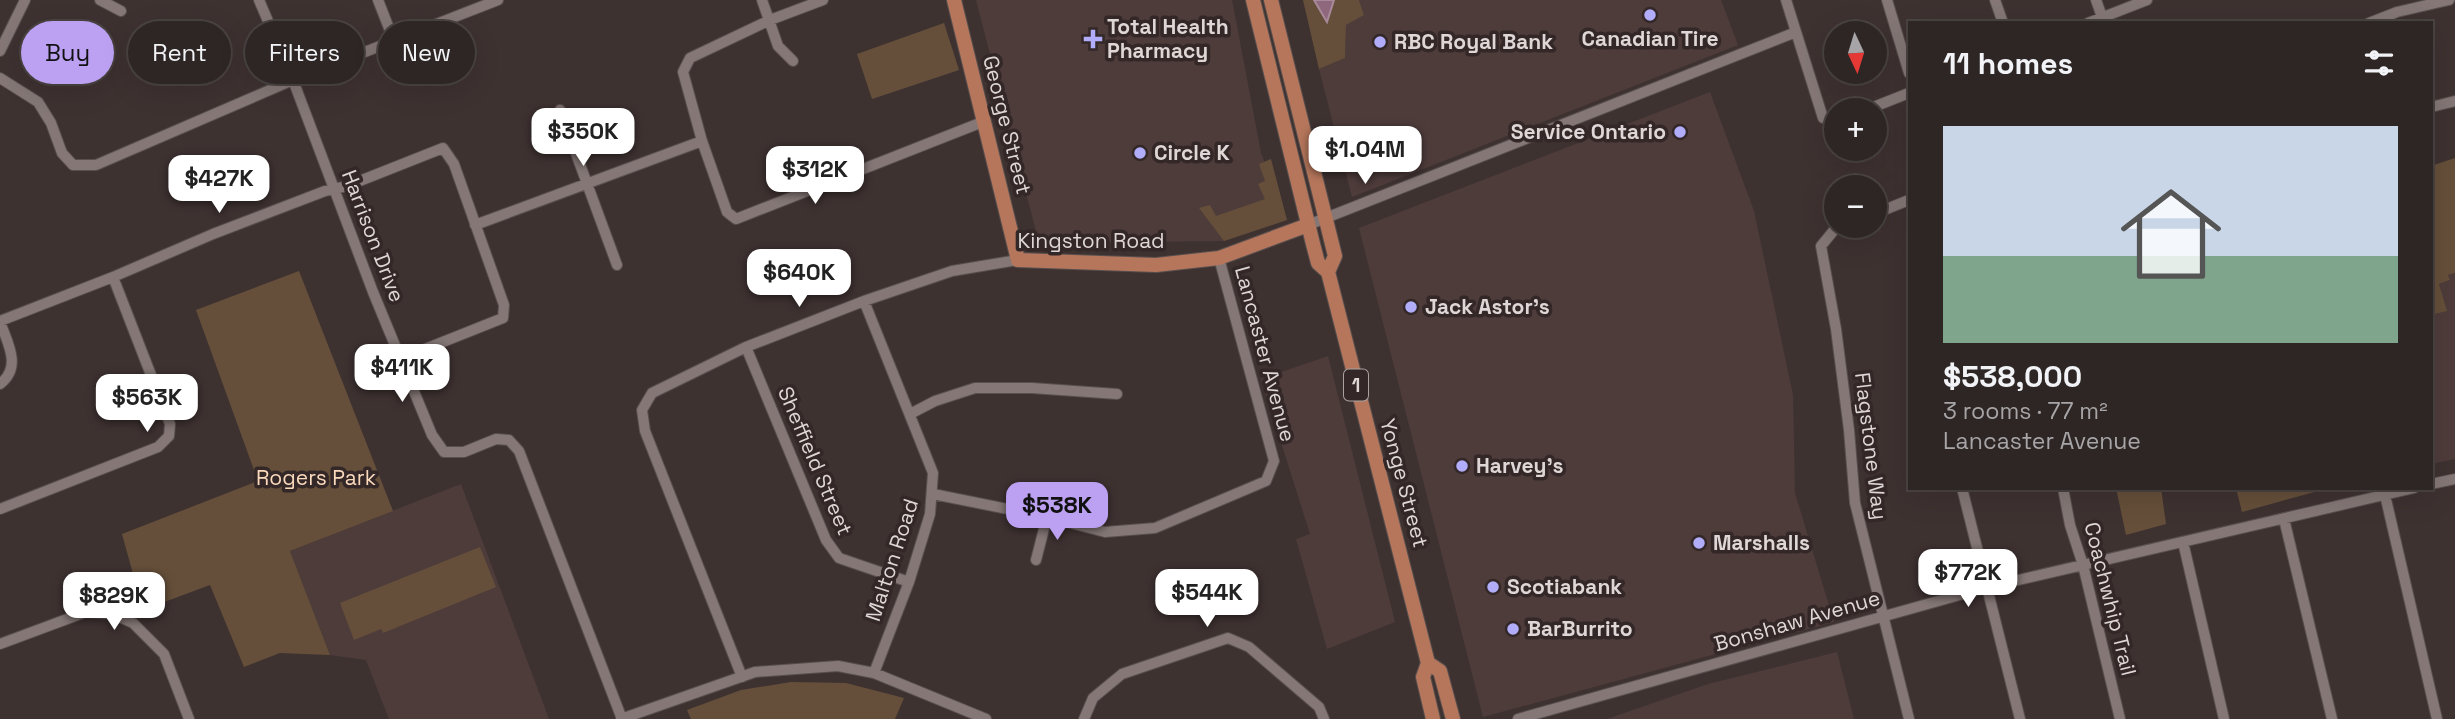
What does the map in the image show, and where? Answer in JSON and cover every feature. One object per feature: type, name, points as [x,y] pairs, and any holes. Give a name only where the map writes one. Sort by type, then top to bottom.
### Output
[{"type":"main road","name":"George Street","points":[[954,0],[1018,260]]},
{"type":"main road","name":"Yonge Street","points":[[1253,0],[1318,263],[1328,272],[1428,663],[1423,677],[1433,719]]},
{"type":"main road","name":"Yonge Street","points":[[1271,0],[1335,256],[1328,272]]},
{"type":"main road","name":"Kingston Road","points":[[1018,260],[1156,265],[1219,258],[1308,225]]},
{"type":"main road","name":"Yonge Street","points":[[1428,663],[1440,671],[1452,719]]},
{"type":"street","points":[[0,51],[25,0]]},
{"type":"street","points":[[100,0],[121,11]]},
{"type":"street","name":"Harrison Drive","points":[[259,0],[268,21]]},
{"type":"street","points":[[378,0],[386,21]]},
{"type":"street","points":[[445,21],[498,0]]},
{"type":"street","points":[[762,0],[778,46],[793,61]]},
{"type":"street","points":[[823,0],[770,20],[690,58],[683,72],[702,141],[727,212],[736,219],[985,121]]},
{"type":"street","points":[[1786,0],[1824,118]]},
{"type":"street","points":[[1887,0],[1908,70]]},
{"type":"street","points":[[1995,0],[2002,21]]},
{"type":"street","points":[[2096,0],[2102,17]]},
{"type":"street","points":[[2093,21],[2147,0]]},
{"type":"street","points":[[2374,21],[2397,12],[2449,0]]},
{"type":"street","points":[[1308,225],[1796,32]]},
{"type":"street","points":[[0,78],[38,102],[51,123],[62,153],[73,165],[96,165],[284,84]]},
{"type":"street","name":"Harrison Drive","points":[[295,84],[432,435],[444,452],[464,452],[496,439],[509,440],[519,451],[622,719]]},
{"type":"street","points":[[1887,102],[1908,93]]},
{"type":"street","points":[[2433,106],[2455,101]]},
{"type":"street","points":[[560,110],[617,265]]},
{"type":"street","points":[[475,225],[702,141]]},
{"type":"street","points":[[0,384],[8,377],[14,359],[0,322],[213,234],[443,148],[454,164],[504,305],[503,318],[400,359]]},
{"type":"street","points":[[1887,209],[1908,200]]},
{"type":"street","name":"Flagstone Way","points":[[1828,238],[1821,246],[1838,342],[1855,503],[1909,719]]},
{"type":"street","name":"Lancaster Avenue","points":[[933,494],[1047,517],[1105,532],[1155,528],[1266,481],[1274,461],[1219,258]]},
{"type":"street","name":"Kingston Road","points":[[742,677],[645,431],[642,410],[652,393],[746,347],[864,301],[952,271],[1018,260]]},
{"type":"street","points":[[0,509],[158,447],[169,436],[170,424],[113,277]]},
{"type":"street","name":"Malton Road","points":[[864,301],[933,473],[930,514],[909,582],[874,673]]},
{"type":"street","name":"Sheffield Street","points":[[746,347],[826,540],[839,558],[909,582]]},
{"type":"street","points":[[910,414],[935,401],[975,388],[1032,388],[1117,394]]},
{"type":"street","points":[[2433,484],[2455,479]]},
{"type":"street","points":[[1963,490],[2020,719]]},
{"type":"street","name":"Coachwhip Trail","points":[[2063,490],[2120,719]]},
{"type":"street","name":"Bonshaw Avenue","points":[[1518,719],[1988,587],[2406,490]]},
{"type":"street","points":[[2385,495],[2437,719]]},
{"type":"street","points":[[1036,560],[1047,517]]},
{"type":"street","points":[[2284,519],[2332,719]]},
{"type":"street","points":[[2183,542],[2224,719]]},
{"type":"street","points":[[0,644],[86,612],[112,614],[133,623],[164,654],[189,719]]},
{"type":"street","points":[[1084,719],[1093,698],[1122,674],[1228,638],[1249,647],[1319,707],[1324,719]]},
{"type":"street","points":[[622,719],[755,672],[838,666],[874,673],[969,715],[986,719]]},
{"type":"shaded area","points":[[976,0],[1232,0],[1261,153],[1287,220],[1224,241],[1039,243]]},
{"type":"shaded area","points":[[1314,0],[1334,0],[1327,22]]},
{"type":"shaded area","points":[[1359,0],[1721,0],[1738,45],[1352,197],[1319,69],[1345,58],[1346,25],[1364,15]]},
{"type":"shaded area","points":[[1710,92],[1754,211],[1793,395],[1795,493],[1834,622],[1483,717],[1359,228]]},
{"type":"shaded area","points":[[2455,273],[2455,459],[2433,464],[2433,314],[2446,311],[2439,284],[2450,280],[2448,275]]},
{"type":"shaded area","points":[[1328,356],[1395,622],[1327,649],[1296,539],[1310,534],[1261,379]]},
{"type":"shaded area","points":[[461,484],[549,719],[389,719],[366,660],[330,655],[290,551]]},
{"type":"shaded area","points":[[1837,652],[1854,719],[1607,719],[1708,684]]},
{"type":"green space","points":[[1303,0],[1359,0],[1364,15],[1346,25],[1345,58],[1319,69]]},
{"type":"green space","points":[[944,23],[959,70],[872,99],[857,54]]},
{"type":"green space","points":[[2455,158],[2455,273],[2448,275],[2450,280],[2439,284],[2447,311],[2433,314],[2433,165]]},
{"type":"green space","points":[[1271,159],[1287,220],[1224,241],[1199,208],[1210,205],[1216,216],[1265,199],[1258,184],[1265,181],[1259,164]]},
{"type":"green space","name":"Rogers Park","points":[[299,271],[393,511],[290,551],[330,655],[280,653],[244,667],[210,585],[143,610],[122,534],[258,481],[196,310]]},
{"type":"green space","points":[[2116,490],[2161,490],[2166,524],[2126,535]]},
{"type":"green space","points":[[2236,490],[2322,490],[2242,512]]},
{"type":"green space","points":[[480,547],[496,587],[383,633],[381,629],[354,640],[340,603]]},
{"type":"green space","points":[[791,682],[846,683],[904,698],[895,719],[691,719],[687,710],[741,690]]},
{"type":"place","name":"Canadian Tire","points":[[1650,15]]},
{"type":"place","name":"Total Health Pharmacy","points":[[1093,39]]},
{"type":"place","name":"RBC Royal Bank","points":[[1380,42]]},
{"type":"place","name":"Service Ontario","points":[[1680,132]]},
{"type":"place","name":"Circle K","points":[[1140,153]]},
{"type":"place","name":"Jack Astor's","points":[[1411,307]]},
{"type":"place","name":"Harvey's","points":[[1462,466]]},
{"type":"place","name":"Marshalls","points":[[1699,543]]},
{"type":"place","name":"Scotiabank","points":[[1493,587]]},
{"type":"place","name":"BarBurrito","points":[[1513,629]]}]
